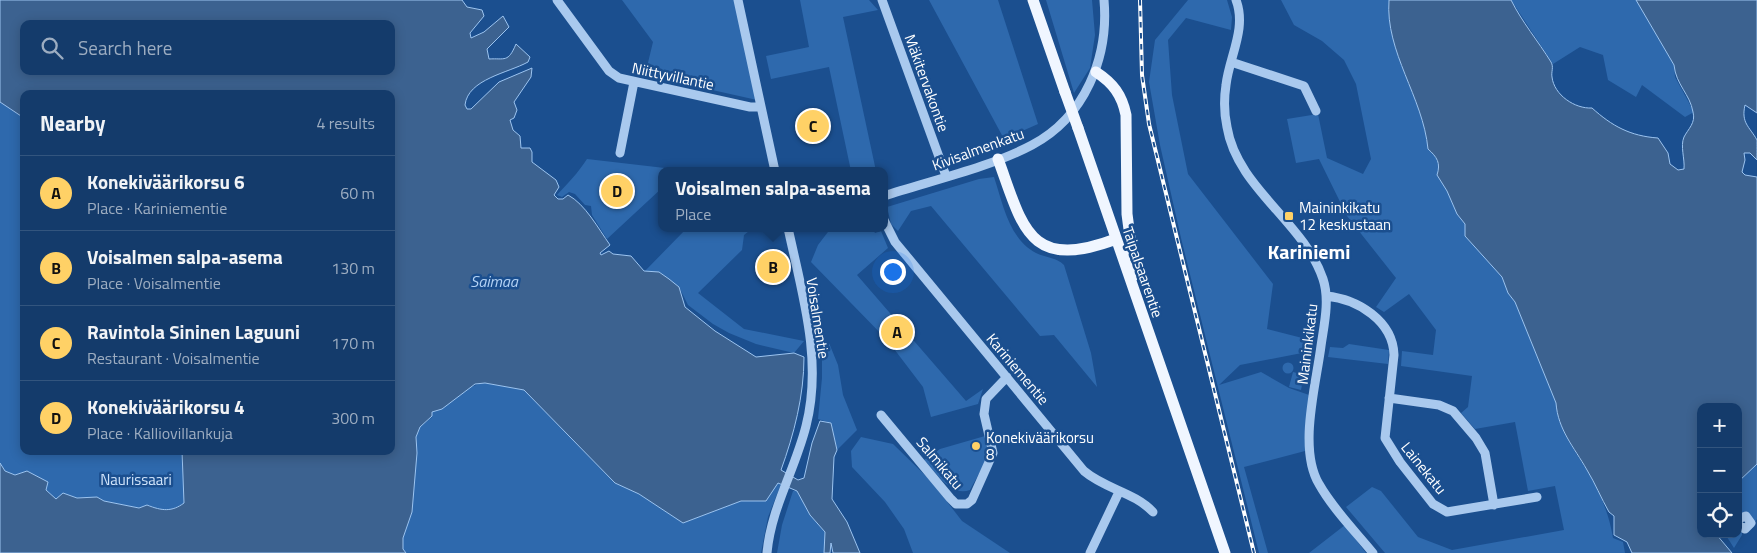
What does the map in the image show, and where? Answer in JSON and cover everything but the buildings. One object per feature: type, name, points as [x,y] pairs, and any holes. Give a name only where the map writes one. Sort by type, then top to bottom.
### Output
[{"type":"main road","name":"Taipalsaarentie","points":[[1033,0],[1225,553]]},
{"type":"main road","points":[[1096,72],[1115,87],[1125,110],[1130,251],[1156,354]]},
{"type":"main road","points":[[998,160],[1017,214],[1029,233],[1038,241],[1051,247],[1076,250],[1116,239]]},
{"type":"street","name":"Niittyvillantie","points":[[557,0],[609,71],[619,78],[750,107],[761,107]]},
{"type":"street","points":[[738,0],[774,167]]},
{"type":"street","name":"Mäkitervakontie","points":[[882,0],[946,176]]},
{"type":"street","name":"Kivisalmenkatu","points":[[888,195],[998,160],[1034,144],[1064,121],[1083,97],[1096,72],[1104,34],[1104,0]]},
{"type":"street","name":"Maininkikatu","points":[[1236,0],[1240,16],[1240,26],[1226,84],[1225,106],[1227,127],[1234,151],[1245,170],[1315,260],[1323,279],[1326,296],[1309,439],[1311,463],[1318,484],[1373,553]]},
{"type":"street","points":[[1231,62],[1304,86],[1316,111]]},
{"type":"street","points":[[620,153],[634,82]]},
{"type":"street","name":"Kariniementie","points":[[888,228],[895,242],[1084,471],[1101,483],[1138,500],[1153,512]]},
{"type":"street","name":"Voisalmentie","points":[[767,553],[771,528],[809,413],[813,375],[810,335],[789,232]]},
{"type":"street","name":"Lainekatu","points":[[1326,296],[1352,301],[1378,319],[1387,329],[1394,346],[1385,429],[1388,446],[1433,504],[1447,512],[1537,497]]},
{"type":"street","name":"Salmikatu","points":[[881,415],[950,498],[956,504],[967,504],[972,500],[993,454],[984,414],[986,399],[1007,377]]},
{"type":"street","points":[[1389,398],[1439,405],[1453,411],[1476,438],[1485,453],[1494,505]]},
{"type":"street","points":[[1090,553],[1120,492]]},
{"type":"street","points":[[1742,516],[1748,516],[1753,527]]},
{"type":"green space","points":[[622,0],[735,0],[757,100],[645,75],[653,42]]},
{"type":"green space","points":[[800,0],[869,0],[878,10],[843,17],[875,167],[850,167],[829,67],[771,79],[766,56],[809,47]]},
{"type":"green space","points":[[929,0],[998,0],[1038,124],[1004,139]]},
{"type":"green space","points":[[1046,0],[1092,0],[1095,35],[1090,68],[1074,93]]},
{"type":"green space","points":[[1188,0],[1227,0],[1232,17],[1231,30],[1186,18],[1168,40],[1172,95],[1188,174],[1273,284],[1267,329],[1314,341],[1302,353],[1240,365],[1219,385],[1261,372],[1289,388],[1312,396],[1305,451],[1244,467],[1268,553],[1259,553],[1181,238],[1160,145],[1149,82],[1155,40]]},
{"type":"green space","points":[[1281,0],[1389,0],[1389,19],[1393,38],[1425,130],[1428,149],[1437,160],[1439,167],[1437,175],[1447,191],[1457,214],[1465,224],[1465,236],[1502,277],[1508,293],[1515,302],[1556,403],[1557,413],[1563,430],[1599,493],[1609,520],[1613,538],[1623,542],[1625,553],[1385,553],[1346,507],[1372,487],[1381,491],[1418,537],[1452,550],[1564,530],[1555,486],[1528,491],[1515,422],[1475,429],[1461,413],[1468,407],[1472,376],[1401,366],[1402,351],[1433,355],[1436,330],[1409,294],[1384,312],[1376,307],[1396,278],[1347,216],[1319,159],[1296,163],[1287,119],[1318,114],[1327,158],[1363,174],[1371,159],[1356,84],[1344,60],[1322,41],[1294,25]]},
{"type":"green space","points":[[1511,0],[1636,0],[1674,65],[1675,77],[1694,112],[1685,117],[1642,85],[1636,97],[1608,80],[1603,55],[1580,47],[1553,64]]},
{"type":"green space","name":"Naurissaari","points":[[0,102],[20,115],[20,455],[182,455],[184,503],[175,508],[162,509],[147,505],[139,508],[104,501],[97,497],[77,498],[63,493],[56,499],[46,490],[47,482],[27,471],[15,475],[5,471],[0,463]]},
{"type":"green space","points":[[587,159],[658,167],[658,192],[607,239],[592,215],[591,206],[585,205],[575,194],[569,192],[562,197],[557,195]]},
{"type":"green space","points":[[994,177],[1008,220],[1019,239],[1036,253],[1058,260],[1064,265],[1091,353],[1097,387],[1054,335],[1040,336],[931,206],[911,211],[898,231],[891,224],[888,207],[979,179]]},
{"type":"green space","points":[[683,232],[748,232],[744,235],[742,250],[698,293],[744,329],[804,341],[794,353],[756,344],[729,333],[713,324],[688,305],[679,287],[644,272]]},
{"type":"green space","points":[[828,232],[881,232],[888,248],[857,275],[966,401],[983,389],[978,404],[931,417],[923,387],[888,341],[811,262],[818,245]]},
{"type":"green space","points":[[829,343],[838,365],[843,395],[857,430],[837,450],[831,423],[818,419],[822,378],[822,345]]},
{"type":"green space","points":[[1349,344],[1389,350],[1388,364],[1328,357],[1330,347],[1343,348]]},
{"type":"green space","points":[[1288,362],[1294,368],[1288,374],[1282,368]]},
{"type":"green space","points":[[1293,372],[1304,375],[1301,390],[1289,387]]},
{"type":"green space","points":[[485,383],[524,390],[615,483],[639,494],[683,523],[741,501],[765,501],[777,482],[781,484],[768,517],[761,553],[406,553],[403,549],[403,538],[417,453],[416,436],[420,427],[432,417],[432,412],[446,405],[464,391]]},
{"type":"green space","points":[[985,436],[987,444],[986,458],[970,490],[956,490],[950,487],[924,460],[940,449]]},
{"type":"green space","points":[[861,437],[893,444],[931,481],[962,521],[1010,553],[913,553],[904,529],[885,502],[852,467],[851,451]]},
{"type":"green space","points":[[1757,464],[1757,519],[1755,522],[1742,520],[1742,478]]},
{"type":"green space","points":[[793,491],[797,491],[810,515],[825,532],[824,553],[777,553],[782,525]]},
{"type":"green space","points":[[1345,525],[1366,553],[1309,553]]},
{"type":"green space","points":[[1728,538],[1740,538],[1734,548]]},
{"type":"water","name":"Saimaa","points":[[0,0],[462,0],[467,7],[482,10],[484,16],[470,33],[471,38],[484,32],[503,16],[509,27],[487,49],[489,59],[508,57],[516,44],[530,57],[528,62],[490,78],[473,89],[465,105],[467,109],[471,109],[499,82],[532,68],[531,77],[514,102],[517,110],[514,118],[510,120],[513,130],[520,136],[521,148],[530,148],[532,162],[556,180],[559,187],[554,195],[558,199],[563,199],[568,195],[574,199],[586,210],[596,224],[610,245],[600,253],[601,255],[609,251],[613,254],[631,256],[644,271],[659,272],[679,287],[685,307],[715,331],[756,357],[794,353],[804,357],[804,372],[797,415],[781,470],[798,480],[804,478],[812,443],[820,421],[831,423],[837,450],[834,457],[832,499],[847,522],[860,553],[833,553],[831,543],[830,553],[824,553],[825,532],[810,515],[797,491],[778,483],[766,501],[741,501],[683,523],[639,494],[615,483],[524,390],[485,383],[475,384],[442,409],[432,412],[432,416],[420,427],[416,437],[417,453],[412,512],[403,538],[403,549],[406,553],[0,553],[0,463],[5,471],[15,475],[27,471],[48,482],[46,490],[56,499],[63,493],[77,498],[97,497],[104,501],[139,508],[147,505],[167,510],[184,503],[182,455],[395,455],[395,90],[20,90],[20,115],[0,102]]},
{"type":"water","points":[[1389,0],[1511,0],[1551,62],[1554,84],[1561,95],[1566,100],[1579,106],[1592,108],[1622,129],[1639,135],[1658,138],[1668,153],[1670,164],[1678,170],[1684,169],[1683,141],[1693,123],[1694,116],[1689,100],[1677,78],[1674,65],[1636,0],[1757,0],[1757,113],[1745,105],[1744,116],[1746,124],[1757,140],[1757,160],[1750,153],[1744,153],[1745,160],[1742,172],[1745,175],[1757,177],[1757,464],[1742,478],[1742,403],[1697,403],[1697,538],[1719,538],[1732,553],[1632,553],[1627,542],[1614,535],[1614,516],[1609,512],[1590,475],[1563,430],[1557,413],[1556,403],[1515,302],[1508,293],[1502,277],[1465,236],[1465,224],[1457,214],[1447,191],[1437,175],[1439,167],[1437,160],[1428,149],[1425,130],[1398,56],[1389,19]]},
{"type":"railway","points":[[1140,0],[1142,75],[1149,124],[1254,553]]},
{"type":"place","name":"Ravintola Sininen Laguuni","points":[[813,126]]},
{"type":"place","name":"Konekiväärikorsu 4","points":[[617,191]]},
{"type":"place","name":"Maininkikatu 12 keskustaan","points":[[1289,216]]},
{"type":"place","name":"Voisalmen salpa-asema","points":[[773,267]]},
{"type":"place","name":"Konekiväärikorsu 6","points":[[897,332]]},
{"type":"place","name":"Konekiväärikorsu 8","points":[[976,446]]},
{"type":"district","name":"Kariniemi","points":[[1309,251]]}]
